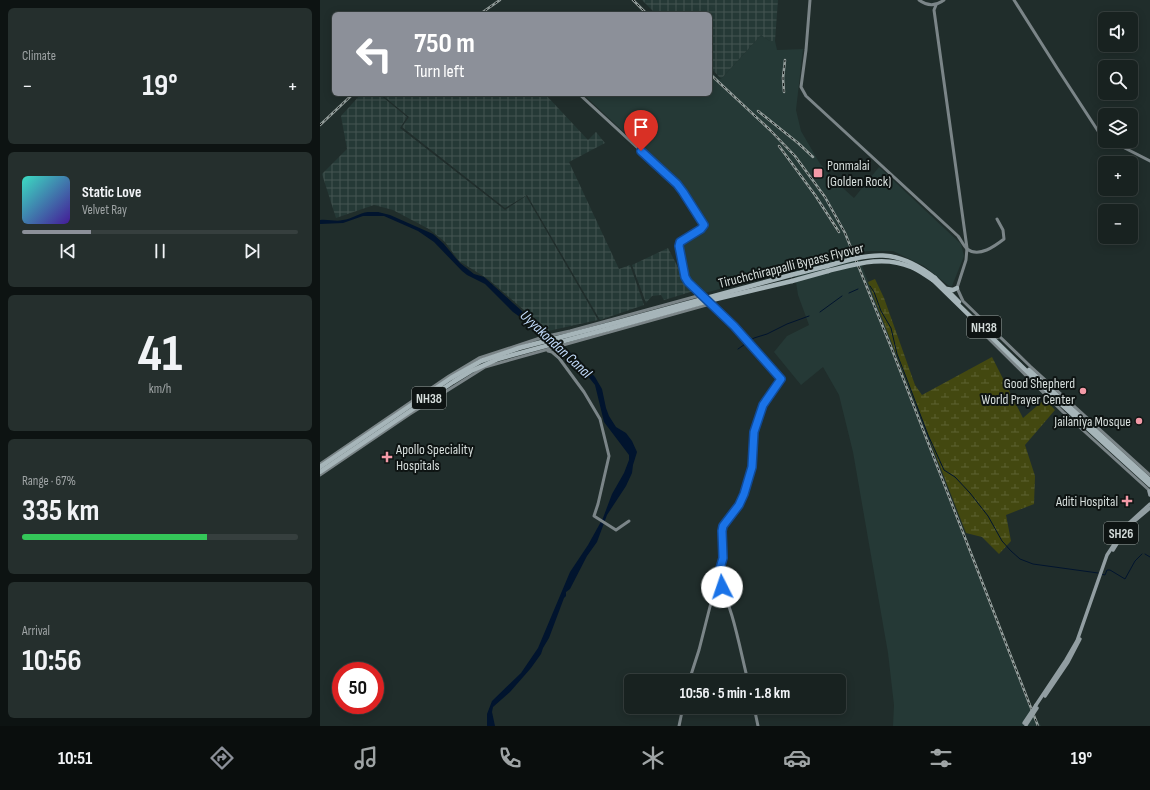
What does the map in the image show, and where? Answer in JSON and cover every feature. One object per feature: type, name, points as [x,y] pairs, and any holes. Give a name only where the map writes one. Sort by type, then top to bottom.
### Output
[{"type":"highway","name":"Tiruchchirappalli Bypass Flyover","points":[[599,331],[607,327],[858,263],[882,260],[898,263],[911,267],[934,279],[946,288],[1023,364],[1150,483]]},
{"type":"highway","name":"Tiruchchirappalli Bypass Flyover","points":[[934,279],[1048,392],[1150,483]]},
{"type":"highway","points":[[946,288],[953,290],[957,288]]},
{"type":"highway","name":"NH38","points":[[320,467],[468,368],[495,356],[599,331]]},
{"type":"highway","name":"NH38","points":[[320,472],[471,371],[498,359],[548,343]]},
{"type":"main road","name":"SH26","points":[[1024,725],[1037,707],[1077,641],[1107,555],[1131,520],[1150,504]]},
{"type":"main road","name":"SH26","points":[[1102,570],[1126,530],[1150,508]]},
{"type":"street","points":[[810,0],[801,87],[806,96],[958,236],[967,248],[975,252],[982,251],[993,247],[1004,239],[1003,230],[997,219]]},
{"type":"street","points":[[919,0],[930,5],[944,0]]},
{"type":"street","points":[[1014,0],[1056,68],[1098,131]]},
{"type":"street","points":[[936,4],[934,10],[967,248],[966,260],[957,288],[963,301],[993,332],[1150,476]]},
{"type":"street","points":[[930,5],[934,10]]},
{"type":"street","points":[[582,96],[677,184],[683,192],[704,225],[701,229],[680,242],[679,246],[685,277],[688,282],[734,326],[781,379],[763,405],[754,432],[752,462],[744,494],[739,505],[723,526],[723,558],[691,674]]},
{"type":"street","points":[[1125,148],[1150,161]]},
{"type":"street","points":[[534,352],[548,343],[552,335],[701,295]]},
{"type":"street","points":[[320,464],[466,365],[487,355],[548,343],[564,345],[599,331],[710,304]]},
{"type":"street","points":[[977,323],[981,331],[1038,388],[1150,492]]},
{"type":"street","points":[[320,476],[410,414],[472,374],[485,367],[534,352],[549,351],[559,358],[584,392],[600,419],[609,456],[594,516],[616,530],[628,521]]},
{"type":"street","points":[[1146,511],[1150,515]]},
{"type":"street","points":[[717,579],[726,598],[746,674]]},
{"type":"street","points":[[679,726],[680,714]]},
{"type":"street","points":[[755,714],[758,726]]},
{"type":"shaded area","points":[[642,0],[778,0],[775,41],[770,41],[761,35],[721,79],[712,69],[712,12],[654,12]]},
{"type":"shaded area","points":[[761,35],[770,41],[775,41],[777,50],[803,49],[796,110],[801,131],[819,162],[834,180],[854,198],[879,167],[961,244],[964,256],[952,286],[949,286],[924,266],[893,251],[867,251],[857,253],[1036,718],[1041,726],[893,726],[894,705],[888,653],[853,452],[839,395],[823,367],[801,385],[774,352],[787,336],[809,325],[798,295],[794,269],[705,293],[689,278],[681,247],[683,243],[705,229],[706,226],[683,187],[585,96],[712,96],[712,73],[721,79]]},
{"type":"shaded area","points":[[359,96],[381,96],[407,117],[400,128],[505,210],[526,196],[598,320],[548,331],[488,279],[459,261],[445,242],[429,229],[393,210],[374,205],[336,218],[322,174],[347,149],[341,116]]},
{"type":"shaded area","points":[[383,96],[547,96],[588,140],[596,132],[605,143],[569,162],[619,269],[630,265],[644,305],[600,320],[527,195],[505,208],[402,127],[409,117]]},
{"type":"shaded area","points":[[668,248],[684,279],[694,291],[664,300],[661,295],[652,296],[646,303],[632,265]]},
{"type":"green space","points":[[875,279],[884,298],[915,385],[922,395],[992,357],[1023,418],[1045,399],[1055,410],[1025,445],[1035,476],[1034,504],[1006,515],[1011,541],[999,554],[982,537],[966,533],[868,282]]},
{"type":"water","name":"Uyyakondan Canal","points":[[368,212],[378,212],[390,215],[433,234],[460,263],[474,274],[484,277],[563,348],[576,356],[595,377],[602,389],[609,416],[616,427],[626,433],[637,452],[632,473],[626,486],[607,515],[597,542],[587,556],[570,589],[566,592],[566,596],[541,654],[510,692],[493,707],[492,712],[495,726],[487,726],[487,714],[492,701],[521,673],[538,648],[570,572],[588,545],[603,518],[612,494],[624,473],[629,460],[629,455],[604,422],[595,385],[583,370],[556,348],[542,333],[513,312],[485,284],[462,271],[434,242],[418,231],[384,216],[363,216],[343,223],[320,224],[320,220],[340,221]]},
{"type":"waterway","points":[[870,286],[874,292],[881,311],[891,328],[897,354],[928,435],[944,470],[955,477],[970,493],[988,516],[1002,541],[1020,559],[1033,564],[1098,573]]},
{"type":"waterway","points":[[849,293],[858,289]]},
{"type":"waterway","points":[[820,312],[842,296]]},
{"type":"waterway","points":[[738,349],[754,338],[809,316]]},
{"type":"waterway","points":[[1101,574],[1105,575],[1107,570],[1110,570],[1125,579],[1135,561],[1142,554]]},
{"type":"waterway","points":[[1145,554],[1150,557]]},
{"type":"railway","points":[[483,12],[500,0]]},
{"type":"railway","points":[[633,0],[645,12]]},
{"type":"railway","points":[[784,92],[783,78],[785,60]]},
{"type":"railway","points":[[712,76],[770,130],[795,156],[825,197],[845,233],[891,347],[1038,726]]},
{"type":"railway","points":[[320,125],[351,96]]},
{"type":"railway","points":[[758,111],[813,157]]},
{"type":"railway","points":[[779,146],[815,195],[839,232]]},
{"type":"place","name":"Ponmalai (Golden Rock)","points":[[818,173]]},
{"type":"place","name":"Good Shepherd World Prayer Center","points":[[1083,391]]},
{"type":"place","name":"Jailaniya Mosque","points":[[1139,421]]},
{"type":"place","name":"Apollo Speciality Hospitals","points":[[387,457]]},
{"type":"place","name":"Aditi Hospital","points":[[1127,501]]},
{"type":"route","points":[[641,151],[677,184],[704,225],[701,229],[680,242],[679,246],[685,277],[688,282],[712,307],[734,326],[781,379],[763,405],[754,432],[752,467],[744,494],[739,505],[723,526],[723,558],[717,579],[722,587]]}]
